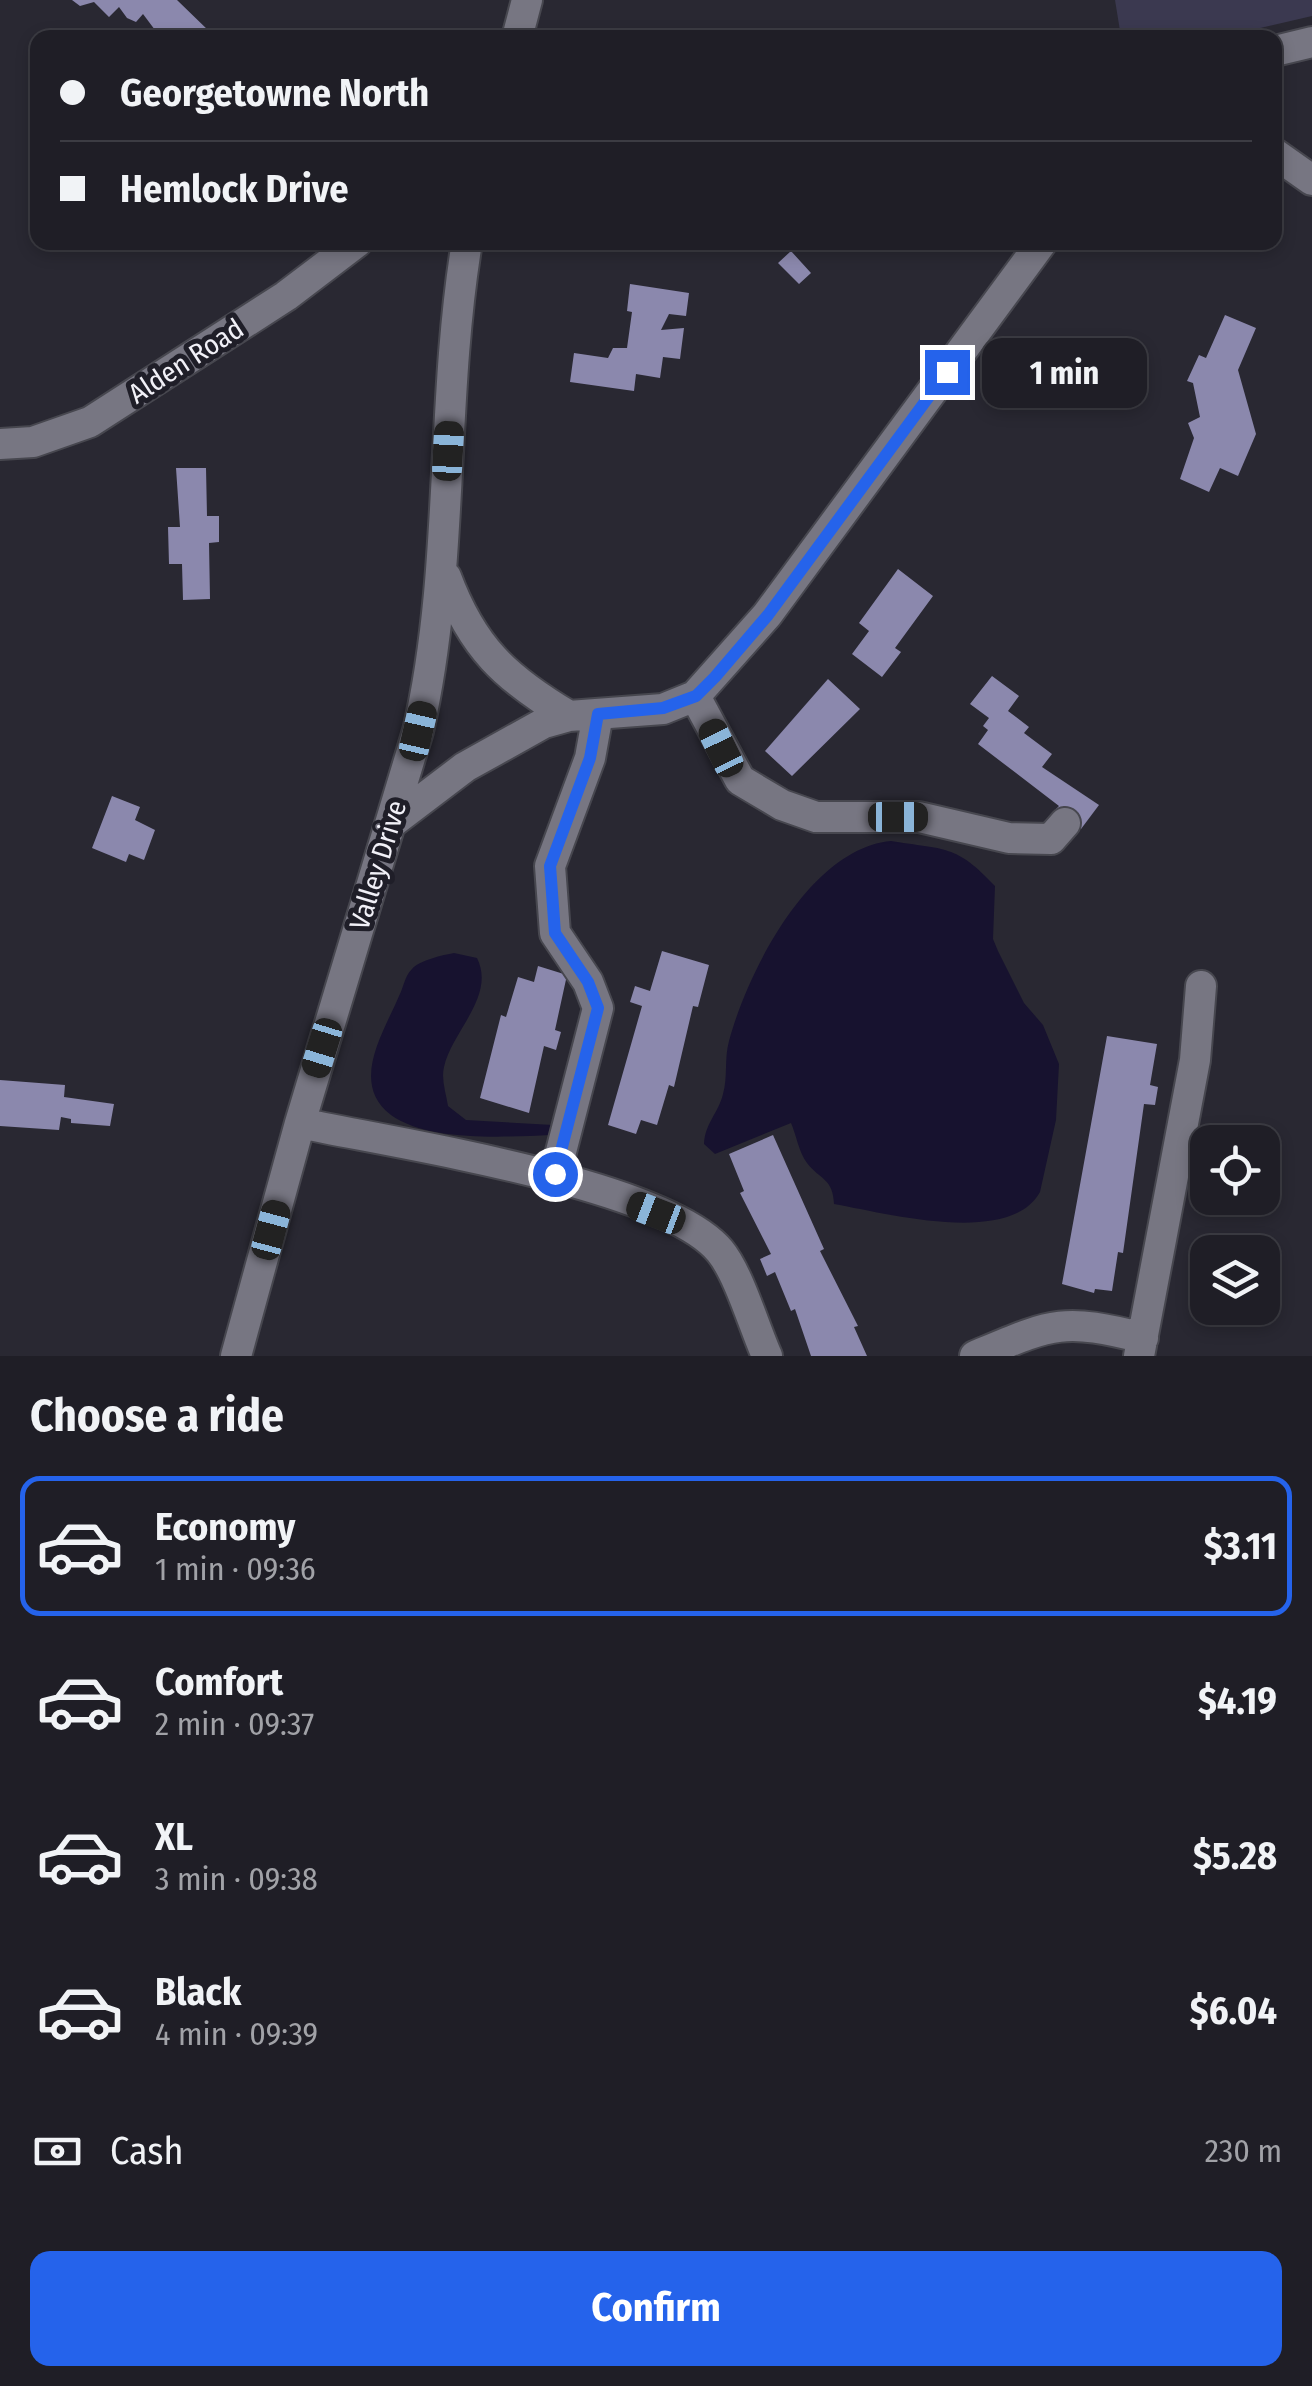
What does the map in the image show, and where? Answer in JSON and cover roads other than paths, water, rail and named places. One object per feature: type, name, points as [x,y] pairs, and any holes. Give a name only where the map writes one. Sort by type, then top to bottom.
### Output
[{"type":"street","points":[[519,30],[528,0]]},
{"type":"street","points":[[1282,49],[1312,42]]},
{"type":"street","points":[[1282,159],[1312,180]]},
{"type":"street","name":"Alden Road","points":[[0,444],[33,442],[90,422],[286,296],[346,250]]},
{"type":"street","name":"Valley Drive","points":[[236,1356],[433,666],[443,570],[456,314],[466,250]]},
{"type":"street","points":[[390,824],[465,768],[544,723],[583,715],[663,708],[696,696],[768,615],[1036,250]]},
{"type":"street","points":[[443,570],[462,620],[486,654],[528,692],[583,715]]},
{"type":"street","points":[[696,696],[740,780],[782,805],[816,817],[919,817],[1009,838],[1051,839],[1065,824]]},
{"type":"street","points":[[555,1174],[598,1008],[588,982],[555,933],[550,866],[590,758],[583,715]]},
{"type":"street","points":[[975,1356],[1045,1327],[1086,1323],[1141,1347],[1196,1060],[1200,986]]},
{"type":"street","points":[[300,1123],[555,1174],[690,1225],[721,1252],[767,1356]]}]
